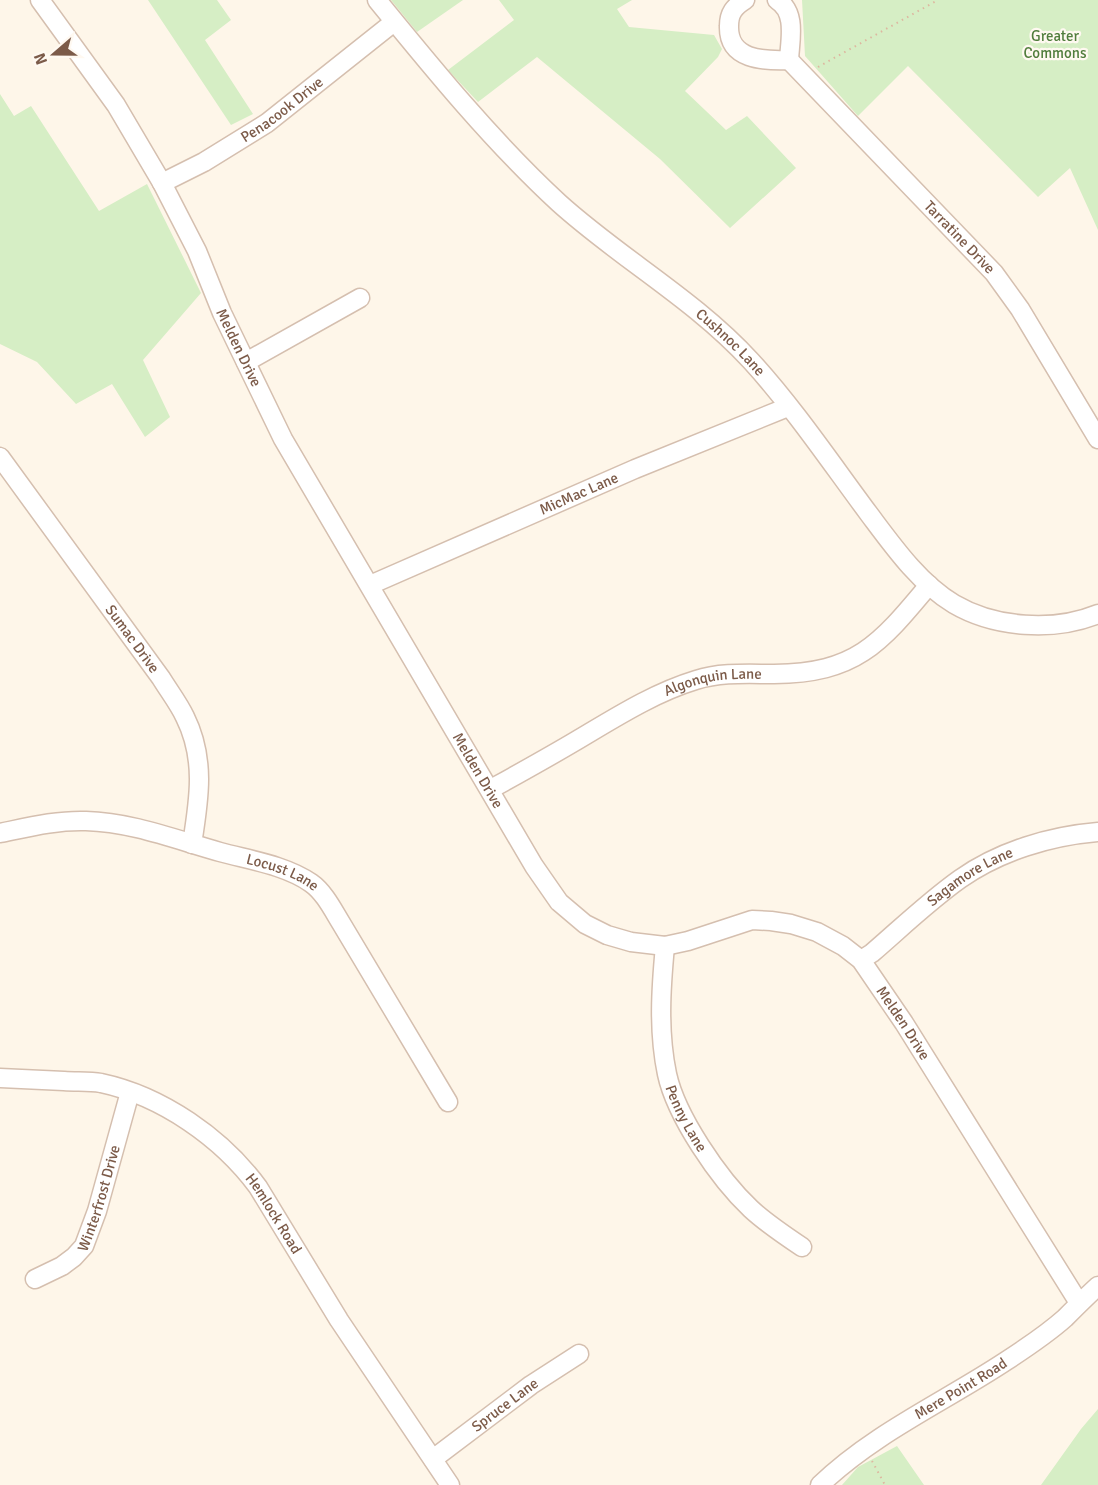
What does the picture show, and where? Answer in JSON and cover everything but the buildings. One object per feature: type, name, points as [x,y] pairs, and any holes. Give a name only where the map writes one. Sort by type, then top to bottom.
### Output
[{"type":"street","name":"Melden Drive","points":[[40,0],[116,105],[162,183],[197,251],[222,314],[283,439],[546,884],[559,902],[576,917],[608,935],[631,942],[665,946],[752,920],[791,924],[817,932],[843,946],[861,960],[904,1023],[1079,1303]]},
{"type":"street","name":"Cushnoc Lane","points":[[377,0],[486,129],[543,187],[586,225],[672,289],[749,358],[887,538],[928,585],[964,609],[1003,622],[1031,625],[1060,624],[1098,614]]},
{"type":"street","points":[[745,0],[735,7],[729,17],[729,37],[733,46],[752,58],[789,60],[791,20],[788,11],[777,0]]},
{"type":"street","name":"Penacook Drive","points":[[162,183],[204,162],[267,123],[394,22]]},
{"type":"street","name":"Tarratine Drive","points":[[789,60],[994,273],[1032,328],[1098,439]]},
{"type":"street","points":[[246,362],[360,298]]},
{"type":"street","name":"MicMac Lane","points":[[370,585],[635,469],[788,407]]},
{"type":"street","name":"Sumac Drive","points":[[0,457],[161,678],[185,716],[199,758],[201,781],[192,844]]},
{"type":"street","name":"Algonquin Lane","points":[[491,789],[644,702],[698,679],[741,673],[799,674],[844,663],[871,648],[928,585]]},
{"type":"street","name":"Locust Lane","points":[[0,832],[55,822],[91,821],[138,829],[192,844],[290,872],[312,884],[329,903],[448,1102]]},
{"type":"street","name":"Sagamore Lane","points":[[861,960],[939,895],[962,878],[989,863],[1047,840],[1098,832]]},
{"type":"street","name":"Penny Lane","points":[[665,946],[661,1008],[664,1054],[674,1096],[707,1155],[734,1191],[766,1222],[802,1246]]},
{"type":"street","name":"Hemlock Road","points":[[0,1078],[100,1083],[130,1092],[190,1122],[228,1152],[258,1187],[369,1366],[450,1485]]},
{"type":"street","name":"Winterfrost Drive","points":[[34,1279],[62,1266],[84,1246],[97,1211],[130,1092]]},
{"type":"street","name":"Mere Point Road","points":[[820,1485],[865,1449],[904,1422],[1006,1362],[1065,1318],[1098,1286]]},
{"type":"street","name":"Spruce Lane","points":[[433,1459],[531,1385],[579,1354]]},
{"type":"path","points":[[803,74],[831,61],[938,0]]},
{"type":"path","points":[[865,1449],[885,1485]]},
{"type":"green space","points":[[148,0],[217,0],[231,20],[205,40],[253,114],[231,125]]},
{"type":"green space","points":[[391,0],[463,0],[417,32]]},
{"type":"green space","points":[[499,0],[632,0],[617,9],[629,27],[714,35],[722,49],[718,57],[685,91],[726,130],[747,116],[796,168],[730,228],[660,159],[537,57],[478,102],[448,70],[514,20]]},
{"type":"green space","name":"Greater Commons","points":[[802,0],[1098,0],[1098,230],[1070,168],[1038,197],[908,66],[858,116],[805,56]]},
{"type":"green space","points":[[0,94],[14,116],[31,106],[99,211],[147,184],[201,293],[143,360],[170,417],[145,437],[112,384],[76,404],[37,362],[0,344]]},
{"type":"green space","points":[[1098,1409],[1098,1485],[1041,1485],[1081,1429]]},
{"type":"green space","points":[[897,1446],[924,1485],[842,1485],[858,1467]]}]
